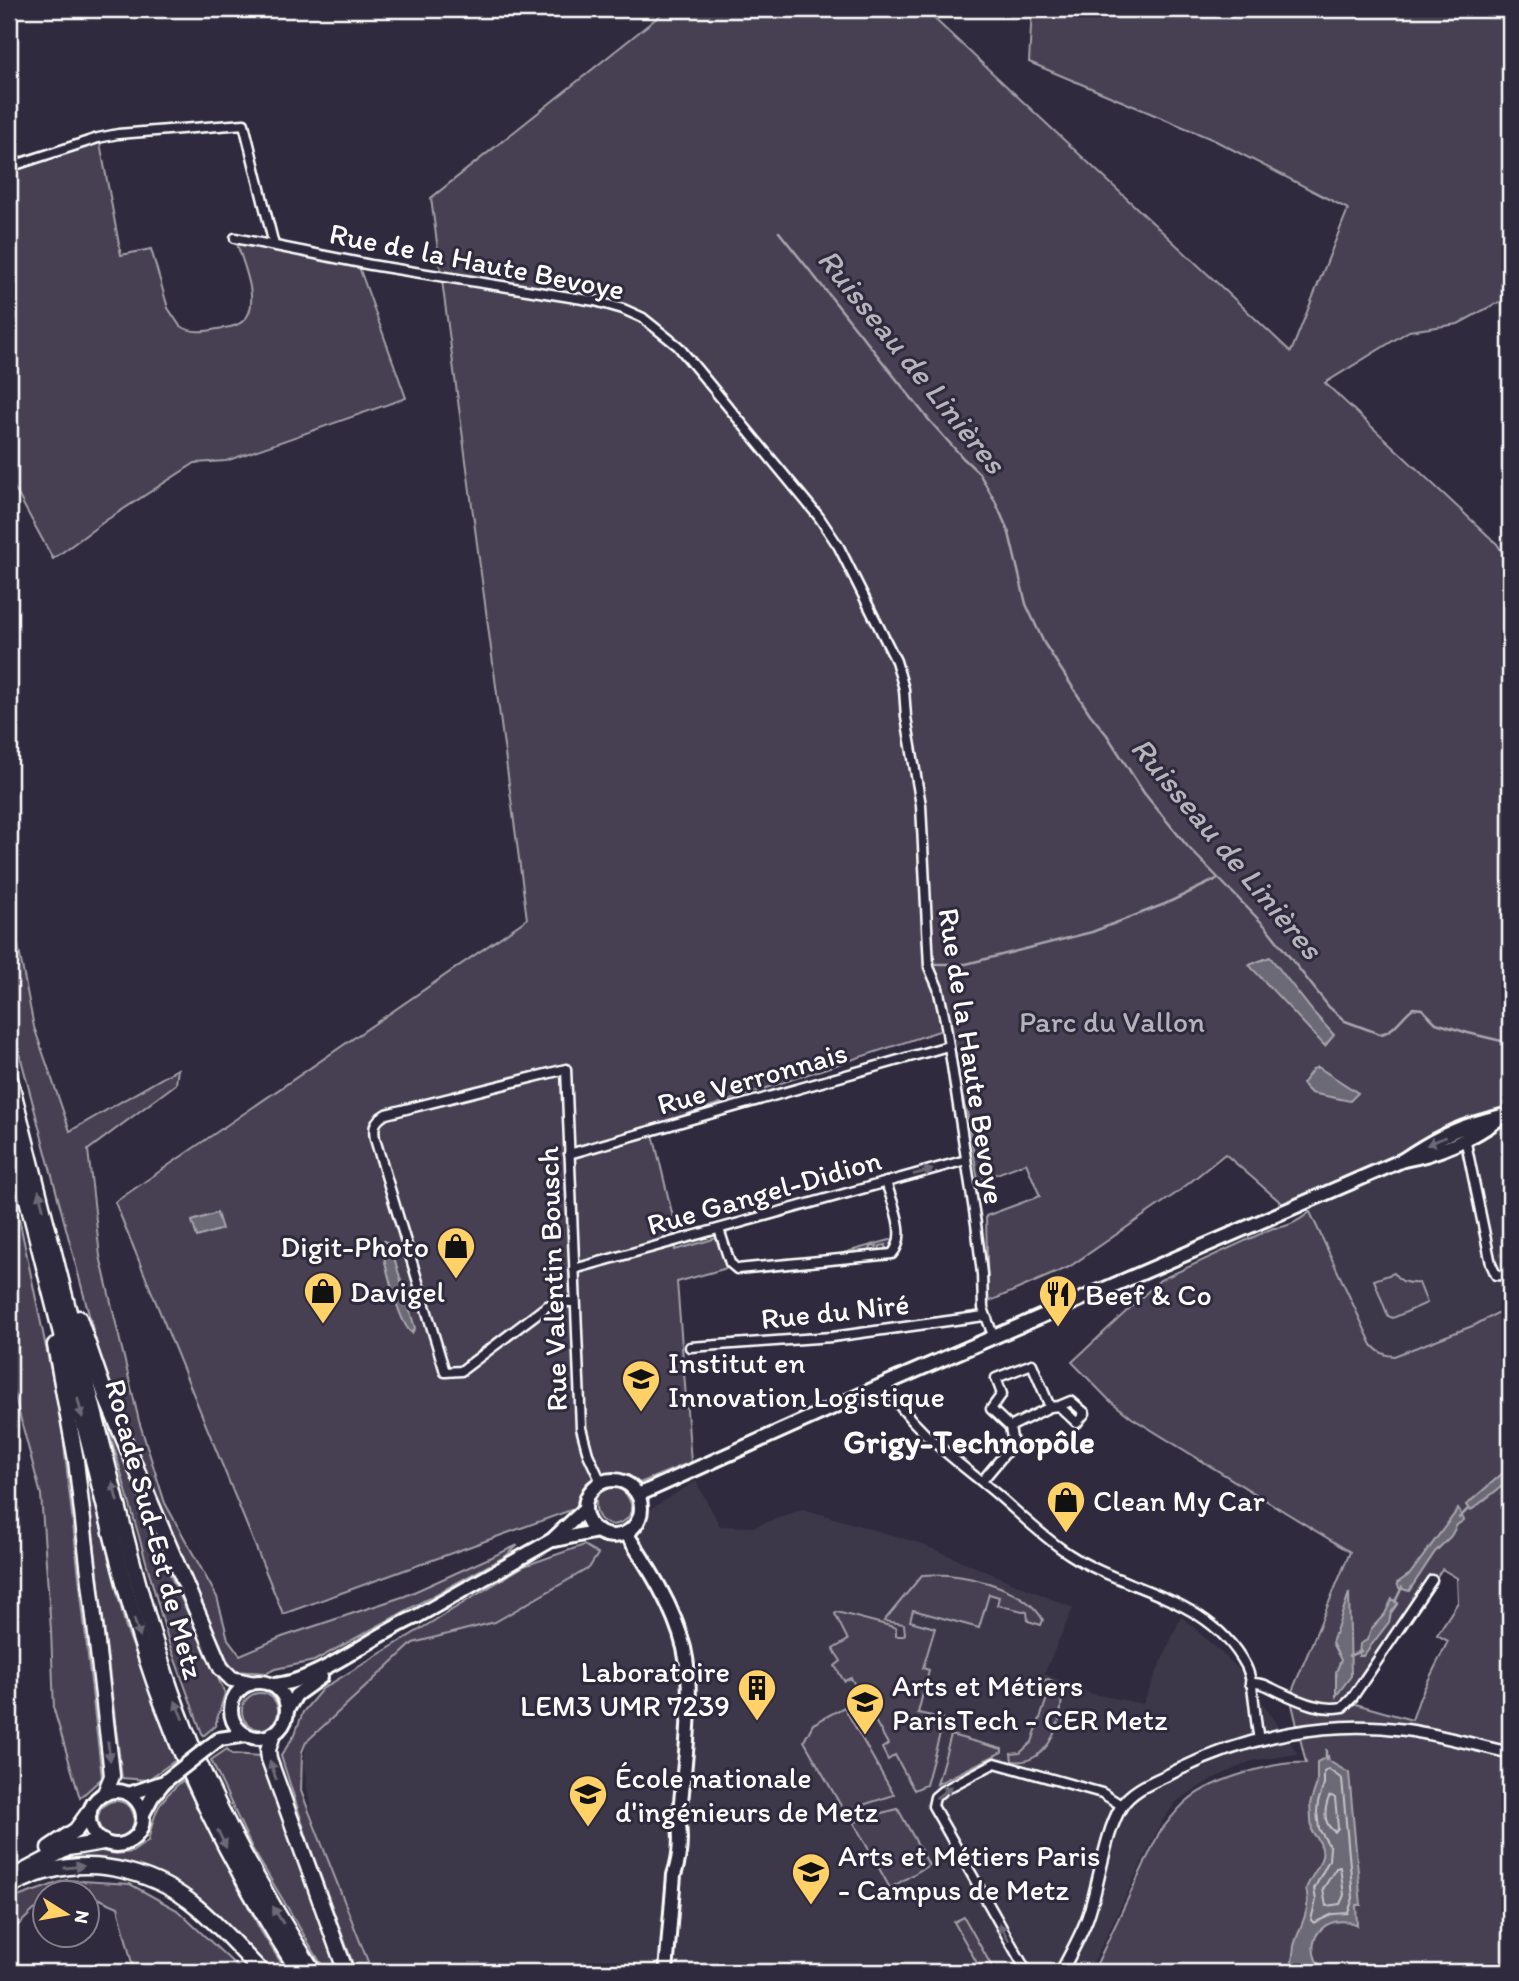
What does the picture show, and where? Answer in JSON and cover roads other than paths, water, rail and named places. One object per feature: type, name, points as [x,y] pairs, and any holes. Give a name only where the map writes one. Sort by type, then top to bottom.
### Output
[{"type":"highway","name":"Rocade Sud-Est de Metz","points":[[9,1075],[40,1224],[131,1610],[161,1702],[195,1782],[230,1857],[299,1972]]},
{"type":"highway","name":"Rocade Sud-Est de Metz","points":[[9,1128],[40,1224],[145,1609],[174,1696],[206,1776],[244,1855],[314,1972]]},
{"type":"highway","points":[[40,1224],[108,1402],[210,1644],[227,1675],[232,1679],[250,1683]]},
{"type":"highway","points":[[40,1224],[78,1474],[112,1776],[105,1793]]},
{"type":"highway","points":[[273,1734],[268,1750],[269,1759],[346,1972]]},
{"type":"highway","points":[[9,1869],[64,1839],[76,1830],[89,1812]]},
{"type":"highway","points":[[9,1880],[68,1848],[103,1842]]},
{"type":"highway","points":[[9,1886],[52,1870],[89,1866],[121,1870],[146,1877],[197,1906],[262,1972]]},
{"type":"main road","points":[[1403,1160],[1421,1157],[1486,1129],[1505,1115]]},
{"type":"main road","points":[[638,1495],[886,1384],[1403,1160],[1469,1126],[1505,1115]]},
{"type":"main road","points":[[219,1740],[236,1694],[250,1683],[290,1684],[308,1676],[552,1541],[585,1509],[589,1494],[601,1482],[625,1482],[638,1495],[642,1509],[632,1529],[612,1536],[598,1531],[589,1522],[585,1509]]},
{"type":"main road","points":[[552,1541],[598,1531]]},
{"type":"main road","points":[[626,1533],[673,1615],[686,1659],[688,1702],[679,1824],[674,1836],[671,1863],[674,1875],[666,1972]]},
{"type":"main road","points":[[143,1815],[138,1802],[129,1794],[119,1791],[105,1793],[94,1801],[89,1812],[91,1830],[103,1842],[116,1846],[134,1839],[141,1828],[143,1815],[152,1797],[164,1782],[219,1740],[273,1734],[283,1724],[287,1710],[302,1690],[416,1617]]},
{"type":"main road","points":[[272,1685],[283,1696],[287,1710]]},
{"type":"main road","points":[[231,1712],[239,1729],[247,1735]]},
{"type":"main road","points":[[129,1794],[164,1782]]},
{"type":"street","points":[[9,167],[118,134],[244,124],[274,245]]},
{"type":"street","name":"Rue de la Haute Bevoye","points":[[235,238],[398,270],[595,301],[624,309],[643,318],[668,337],[718,392],[819,517],[839,547],[895,661],[904,689],[920,805],[929,967],[938,988],[966,1160],[979,1250],[984,1316],[994,1338]]},
{"type":"street","name":"Rue Verronnais","points":[[569,1154],[948,1046]]},
{"type":"street","name":"Rue Valentin Bousch","points":[[575,1302],[560,1302],[547,1306],[461,1371],[445,1372],[373,1128],[377,1119],[566,1069],[581,1428],[588,1454],[601,1482]]},
{"type":"street","points":[[1465,1138],[1491,1264],[1496,1275],[1510,1276]]},
{"type":"street","name":"Rue Gangel-Didion","points":[[574,1269],[966,1160]]},
{"type":"street","points":[[719,1229],[730,1264],[737,1269],[892,1254],[898,1248],[900,1233],[886,1182]]},
{"type":"street","name":"Rue du Niré","points":[[690,1348],[832,1337],[984,1316]]},
{"type":"street","points":[[982,1481],[1013,1444],[1010,1427],[991,1409],[1002,1394],[996,1378],[1032,1364],[1055,1406],[1010,1427]]},
{"type":"street","points":[[886,1384],[897,1404],[937,1444],[1068,1554],[1185,1606],[1214,1625],[1245,1664],[1259,1739]]},
{"type":"street","points":[[1250,1683],[1266,1684],[1279,1692],[1327,1709],[1343,1707],[1352,1698],[1432,1580]]},
{"type":"street","points":[[1061,1972],[1087,1920],[1111,1831],[1121,1805],[1136,1791],[1195,1762],[1259,1739],[1338,1727],[1405,1730],[1438,1735],[1510,1753]]},
{"type":"street","points":[[1027,1972],[933,1806],[935,1797],[995,1763],[1102,1793],[1121,1805]]},
{"type":"water","points":[[1270,957],[1334,1035],[1325,1046],[1249,965]]},
{"type":"water","points":[[1318,1067],[1358,1093],[1350,1101],[1311,1093],[1302,1084],[1313,1069]]},
{"type":"water","points":[[217,1213],[222,1229],[197,1237],[192,1221]]},
{"type":"water","points":[[384,1241],[390,1244],[415,1328],[412,1333],[402,1318],[393,1292],[381,1244]]},
{"type":"water","points":[[1510,1467],[1510,1480],[1470,1511],[1466,1505]]},
{"type":"water","points":[[1458,1509],[1464,1520],[1435,1552],[1409,1591],[1399,1588],[1397,1583],[1410,1574]]},
{"type":"water","points":[[1349,1593],[1351,1676],[1336,1696],[1336,1672],[1341,1660],[1332,1643]]},
{"type":"water","points":[[1392,1599],[1398,1603],[1389,1622],[1363,1656],[1359,1656],[1360,1644],[1367,1640],[1371,1629],[1385,1614]]},
{"type":"water","points":[[1328,1756],[1329,1761],[1349,1773],[1361,1905],[1356,1905],[1357,1925],[1346,1921],[1335,1922],[1319,1931],[1313,1949],[1322,1969],[1320,1972],[1295,1972],[1291,1969],[1294,1946],[1306,1911],[1306,1889],[1322,1855],[1319,1840],[1312,1832],[1310,1804],[1317,1783],[1317,1762]]},
{"type":"waterway","name":"Ruisseau de Linières","points":[[779,232],[929,420],[979,473],[1009,533],[1026,604],[1044,643],[1144,793],[1188,847],[1266,927],[1329,1007],[1345,1021],[1380,1034],[1394,1027],[1413,1008],[1422,1009],[1436,1023],[1510,1043]]},
{"type":"waterway","points":[[936,964],[966,964],[1092,932],[1165,904],[1217,879]]},
{"type":"waterway","points":[[1459,1518],[1469,1508]]},
{"type":"waterway","points":[[1395,1602],[1402,1587]]},
{"type":"waterway","points":[[1349,1656],[1361,1651]]},
{"type":"waterway","points":[[1326,1750],[1326,1760]]},
{"type":"place","name":"Digit-Photo","points":[[456,1280]]},
{"type":"place","name":"Davigel","points":[[323,1325]]},
{"type":"place","name":"Beef & Co","points":[[1058,1328]]},
{"type":"place","name":"Institut en Innovation Logistique","points":[[641,1413]]},
{"type":"place","name":"Clean My Car","points":[[1066,1534]]},
{"type":"place","name":"Laboratoire LEM3 UMR 7239","points":[[757,1722]]},
{"type":"place","name":"Arts et Métiers ParisTech - CER Metz","points":[[865,1736]]},
{"type":"place","name":"École nationale d'ingénieurs de Metz","points":[[588,1828]]},
{"type":"place","name":"Arts et Métiers Paris - Campus de Metz","points":[[811,1906]]},
{"type":"district","name":"Grigy-Technopôle","points":[[969,1441]]},
{"type":"park label","name":"Parc du Vallon","points":[[1112,1021]]}]
